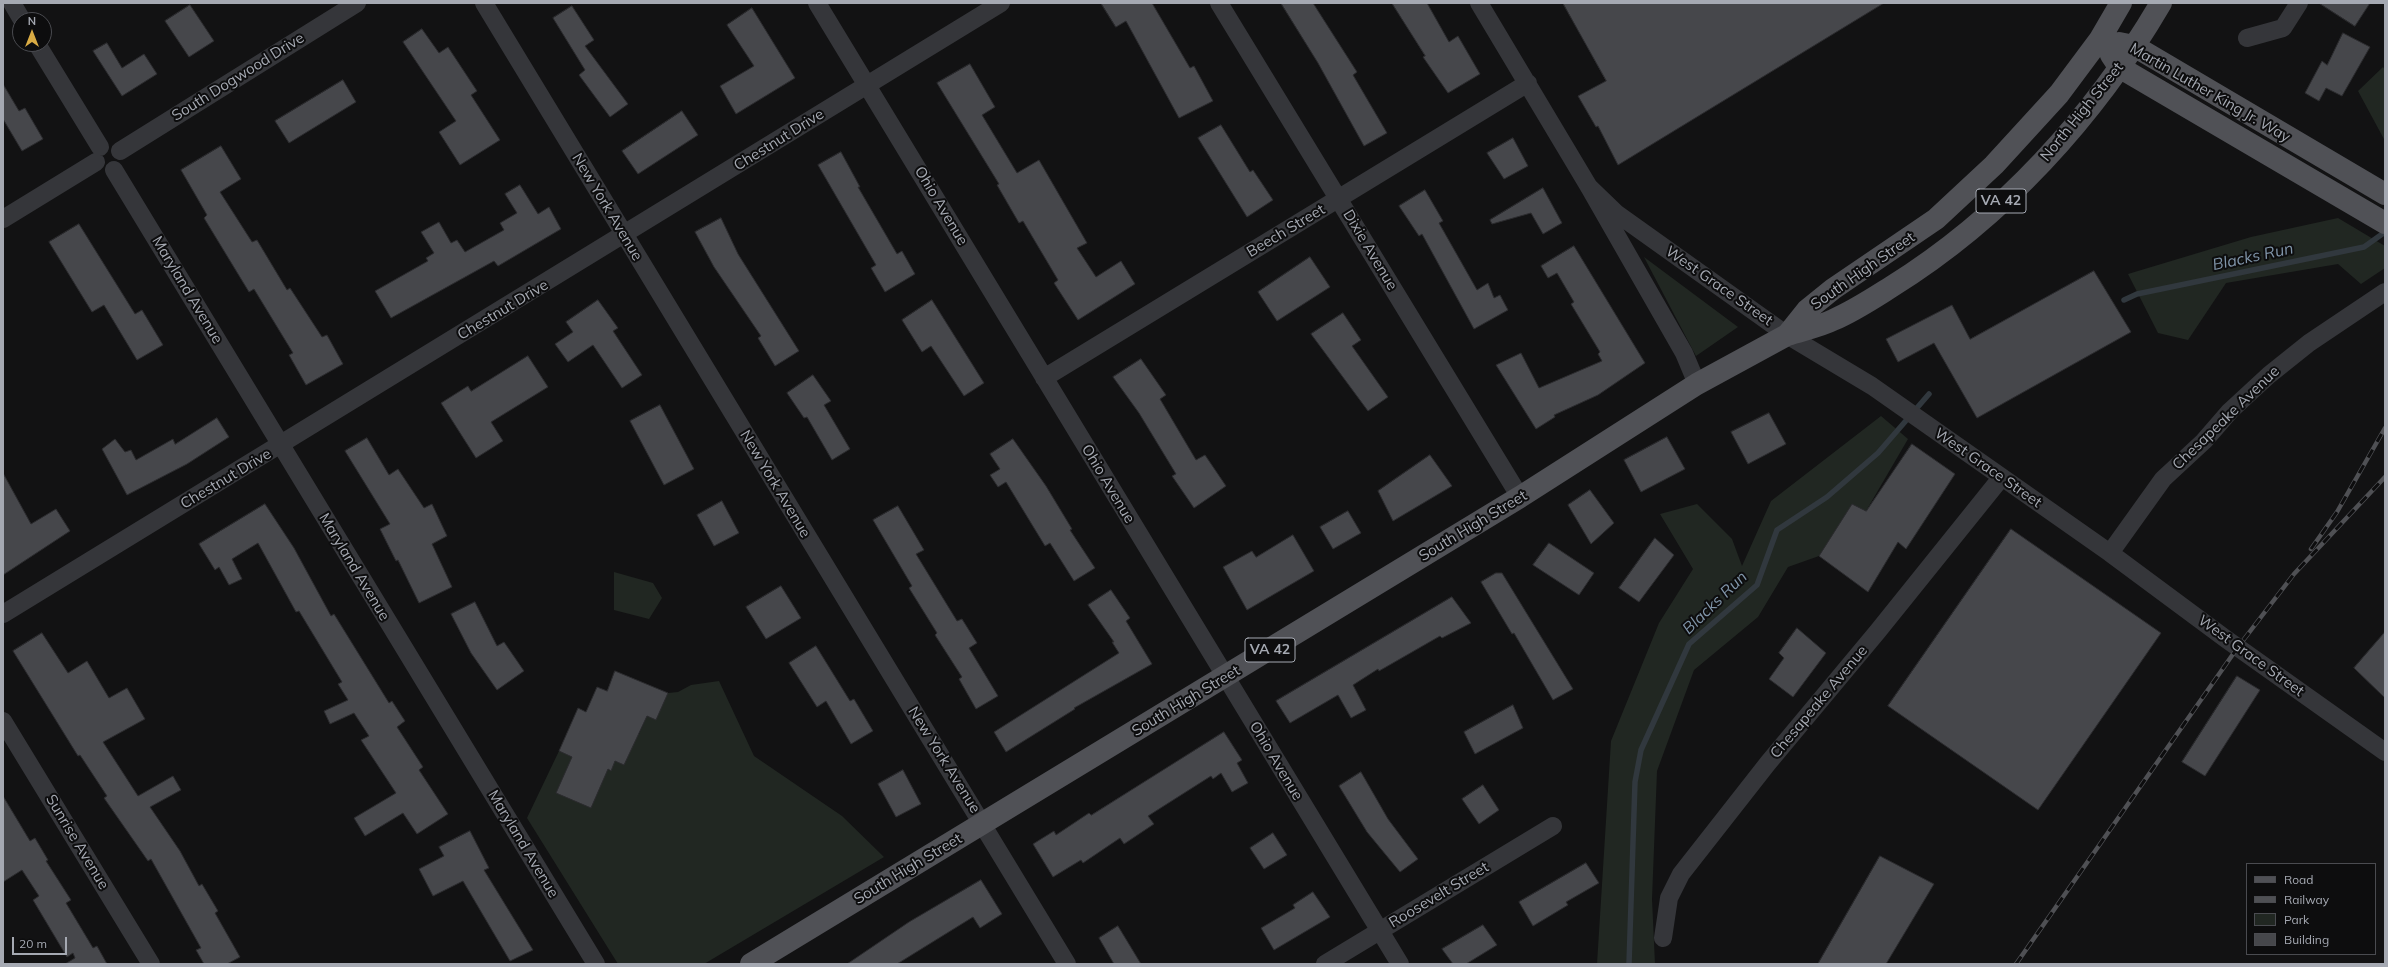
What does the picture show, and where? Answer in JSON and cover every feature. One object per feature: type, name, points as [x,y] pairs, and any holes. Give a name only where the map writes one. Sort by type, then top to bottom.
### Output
[{"type":"main road","name":"South High Street","points":[[751,964],[1520,497],[1697,384],[1787,334],[1812,306],[1833,289],[1936,219],[1994,165],[2059,94],[2100,39],[2121,3]]},
{"type":"main road","name":"North High Street","points":[[1787,334],[1832,321],[1855,310],[1914,273],[1961,237],[2050,156],[2119,67],[2161,3]]},
{"type":"main road","name":"Martin Luther King Jr. Way","points":[[2100,39],[2134,46],[2385,194]]},
{"type":"main road","name":"Martin Luther King Jr. Way","points":[[2100,39],[2119,67],[2325,190],[2385,223]]},
{"type":"street","points":[[12,3],[17,12]]},
{"type":"street","name":"South Dogwood Drive","points":[[120,151],[357,3]]},
{"type":"street","name":"New York Avenue","points":[[484,3],[815,552],[983,824],[1067,964]]},
{"type":"street","name":"Ohio Avenue","points":[[817,3],[1224,677],[1400,964]]},
{"type":"street","name":"Chestnut Drive","points":[[3,614],[281,446],[1001,3]]},
{"type":"street","name":"Dixie Avenue","points":[[1219,3],[1520,497]]},
{"type":"street","name":"West Grace Street","points":[[1479,3],[1589,187],[1684,354],[1697,384]]},
{"type":"street","points":[[2247,38],[2283,28],[2299,3]]},
{"type":"street","points":[[3,219],[98,155],[110,144],[120,151],[120,164],[114,170],[106,171],[98,155],[41,52]]},
{"type":"street","name":"Beech Street","points":[[1044,378],[1528,83]]},
{"type":"street","name":"Maryland Avenue","points":[[114,170],[596,964]]},
{"type":"street","name":"West Grace Street","points":[[1589,187],[1616,213],[1787,334],[1872,386],[2110,553],[2226,639],[2385,752]]},
{"type":"street","name":"Chesapeake Avenue","points":[[2110,553],[2162,479],[2204,441],[2230,410],[2269,375],[2309,343],[2385,292]]},
{"type":"street","name":"Chesapeake Avenue","points":[[1663,938],[1669,898],[1681,874],[1768,763],[1878,632],[2002,478]]},
{"type":"street","name":"Sunrise Avenue","points":[[3,721],[151,964]]},
{"type":"street","name":"Roosevelt Street","points":[[1325,964],[1553,826]]},
{"type":"green space","points":[[2383,67],[2385,70],[2385,141],[2358,91]]},
{"type":"green space","points":[[2338,218],[2385,246],[2385,268],[2361,284],[2338,264],[2226,283],[2188,340],[2158,333],[2128,274],[2251,237]]},
{"type":"green space","points":[[1644,257],[1738,327],[1696,356]]},
{"type":"green space","points":[[1881,416],[1908,439],[1866,511],[1852,504],[1819,556],[1788,567],[1758,617],[1694,670],[1657,771],[1652,899],[1655,964],[1597,964],[1611,741],[1659,623],[1693,569],[1660,514],[1697,504],[1732,539],[1742,566],[1771,501]]},
{"type":"green space","points":[[614,572],[653,583],[662,598],[649,619],[614,610]]},
{"type":"green space","points":[[719,681],[754,756],[842,816],[884,857],[704,964],[618,964],[527,818],[559,751],[572,757],[556,793],[591,808],[608,769],[610,771],[615,761],[624,765],[635,740],[627,729],[639,734],[647,716],[656,720],[668,693],[678,692],[691,685]]},
{"type":"building","points":[[1101,3],[1152,3],[1190,68],[1194,66],[1213,101],[1179,118],[1126,21],[1116,27]]},
{"type":"building","points":[[1281,3],[1313,3],[1357,72],[1353,75],[1387,133],[1364,146],[1318,63]]},
{"type":"building","points":[[1392,3],[1427,3],[1449,42],[1458,36],[1480,74],[1448,93],[1423,57],[1425,56]]},
{"type":"building","points":[[1563,3],[1884,3],[1618,165],[1598,126],[1596,127],[1578,96],[1606,81]]},
{"type":"building","points":[[2319,3],[2370,3],[2355,26]]},
{"type":"building","points":[[190,5],[214,41],[189,57],[165,21]]},
{"type":"building","points":[[572,6],[594,40],[585,46],[628,104],[610,117],[579,75],[585,70],[553,18]]},
{"type":"building","points":[[752,8],[795,78],[736,114],[720,86],[754,66],[727,25]]},
{"type":"building","points":[[422,29],[439,53],[448,47],[477,91],[471,95],[500,140],[460,165],[439,132],[456,121],[403,42]]},
{"type":"building","points":[[2343,33],[2370,47],[2342,96],[2326,88],[2319,101],[2305,93],[2322,61],[2327,65]]},
{"type":"building","points":[[107,43],[122,68],[144,54],[157,74],[122,96],[93,51]]},
{"type":"building","points":[[970,64],[995,107],[982,115],[1017,173],[1039,160],[1087,243],[1077,248],[1096,277],[1121,261],[1135,284],[1078,320],[1054,283],[1058,280],[1023,221],[1019,223],[997,185],[999,184],[937,83]]},
{"type":"building","points":[[343,80],[356,102],[289,143],[275,121]]},
{"type":"building","points":[[3,84],[19,111],[25,108],[43,139],[22,151],[3,119]]},
{"type":"building","points":[[682,111],[698,135],[638,174],[622,151]]},
{"type":"building","points":[[1221,125],[1250,172],[1253,170],[1273,200],[1247,217],[1198,138]]},
{"type":"building","points":[[1513,138],[1528,166],[1504,179],[1487,153]]},
{"type":"building","points":[[221,146],[241,179],[220,192],[252,242],[257,240],[287,290],[290,288],[322,337],[327,335],[343,364],[306,385],[289,355],[293,353],[254,289],[249,292],[204,218],[207,215],[181,170]]},
{"type":"building","points":[[841,152],[860,187],[858,187],[897,254],[902,251],[915,274],[885,292],[871,268],[876,265],[818,165]]},
{"type":"building","points":[[520,185],[538,214],[549,207],[561,229],[498,266],[494,261],[391,318],[375,291],[428,261],[426,258],[434,253],[421,232],[439,222],[451,243],[457,240],[465,252],[504,230],[500,223],[517,213],[505,194]]},
{"type":"building","points":[[1543,188],[1562,223],[1543,234],[1531,213],[1492,224],[1490,220]]},
{"type":"building","points":[[1425,190],[1443,221],[1439,223],[1477,290],[1488,283],[1494,298],[1500,295],[1508,310],[1474,329],[1422,234],[1419,236],[1399,206]]},
{"type":"building","points":[[721,218],[738,254],[799,351],[775,366],[758,338],[761,336],[714,267],[695,232]]},
{"type":"building","points":[[79,224],[135,314],[142,310],[163,345],[137,360],[104,305],[92,312],[49,242]]},
{"type":"building","points":[[1574,246],[1645,363],[1598,395],[1554,415],[1555,417],[1536,429],[1496,365],[1521,353],[1539,388],[1602,361],[1598,354],[1600,352],[1571,304],[1574,302],[1557,273],[1548,278],[1541,266]]},
{"type":"building","points":[[1310,257],[1330,287],[1277,321],[1258,292]]},
{"type":"building","points":[[2094,271],[2131,332],[1977,418],[1934,343],[1898,362],[1886,339],[1952,305],[1970,339]]},
{"type":"building","points":[[598,300],[618,328],[613,331],[642,375],[622,388],[593,345],[568,362],[555,344],[573,332],[566,322]]},
{"type":"building","points":[[932,300],[984,383],[964,396],[931,346],[922,352],[902,320]]},
{"type":"building","points":[[1343,313],[1361,340],[1352,346],[1388,397],[1368,411],[1311,334]]},
{"type":"building","points":[[528,356],[548,387],[491,422],[503,441],[476,458],[441,403],[468,386],[471,391]]},
{"type":"building","points":[[1141,359],[1166,395],[1160,399],[1196,460],[1205,455],[1226,486],[1194,508],[1172,476],[1176,474],[1139,413],[1113,377]]},
{"type":"building","points":[[813,375],[831,401],[824,405],[850,449],[832,460],[807,417],[804,418],[787,393]]},
{"type":"building","points":[[660,405],[694,469],[664,485],[630,421]]},
{"type":"building","points":[[1769,413],[1786,444],[1748,464],[1731,432]]},
{"type":"building","points":[[217,418],[229,437],[187,464],[127,495],[102,449],[115,439],[125,452],[131,450],[136,460],[173,439],[175,444]]},
{"type":"building","points":[[1667,437],[1685,469],[1641,492],[1624,460]]},
{"type":"building","points":[[367,438],[389,475],[398,469],[424,508],[432,504],[447,536],[432,544],[452,587],[419,603],[398,560],[396,561],[380,529],[390,524],[345,451]]},
{"type":"building","points":[[1013,439],[1046,486],[1072,529],[1070,530],[1095,568],[1074,581],[1050,543],[1045,546],[1006,482],[998,487],[990,475],[1000,469],[990,454]]},
{"type":"building","points":[[1912,444],[1955,474],[1906,549],[1898,542],[1868,592],[1819,556],[1852,504],[1866,511]]},
{"type":"building","points":[[1430,455],[1452,486],[1393,521],[1378,491]]},
{"type":"building","points":[[3,473],[31,524],[56,509],[70,531],[3,575]]},
{"type":"building","points":[[1590,490],[1614,523],[1591,544],[1568,505]]},
{"type":"building","points":[[722,501],[739,533],[714,546],[697,515]]},
{"type":"building","points":[[265,504],[294,548],[331,616],[334,614],[389,703],[392,701],[405,721],[397,727],[423,767],[419,770],[448,814],[417,834],[403,813],[365,836],[354,818],[396,793],[361,740],[369,736],[354,713],[330,724],[324,711],[348,700],[338,684],[342,682],[299,611],[296,612],[258,543],[232,559],[242,579],[229,585],[219,567],[215,570],[199,544]]},
{"type":"building","points":[[898,506],[924,550],[916,554],[957,621],[962,619],[977,643],[969,648],[998,696],[976,709],[959,679],[962,677],[935,635],[937,633],[909,588],[912,586],[873,520]]},
{"type":"building","points":[[1348,511],[1361,533],[1333,549],[1320,527]]},
{"type":"building","points":[[2011,529],[2161,633],[2038,810],[1888,706]]},
{"type":"building","points":[[1293,535],[1314,571],[1247,610],[1223,567],[1252,551],[1256,557]]},
{"type":"building","points":[[1655,538],[1674,555],[1639,602],[1619,588]]},
{"type":"building","points":[[1549,543],[1594,573],[1579,595],[1533,565]]},
{"type":"building","points":[[1496,573],[1502,573],[1573,689],[1553,700],[1514,633],[1512,634],[1481,582]]},
{"type":"building","points":[[781,586],[801,618],[766,639],[746,607]]},
{"type":"building","points":[[1111,590],[1130,618],[1126,621],[1152,664],[1074,708],[1075,709],[1006,752],[994,732],[1119,653],[1112,642],[1114,642],[1088,605]]},
{"type":"building","points":[[1452,597],[1471,623],[1442,638],[1440,636],[1379,671],[1378,669],[1353,685],[1366,710],[1351,718],[1338,695],[1290,723],[1276,701]]},
{"type":"building","points":[[475,602],[497,646],[504,642],[524,671],[497,690],[471,653],[451,614]]},
{"type":"building","points":[[1797,628],[1826,653],[1793,697],[1769,679],[1784,658],[1779,653]]},
{"type":"building","points":[[2385,632],[2385,698],[2354,668]]},
{"type":"building","points":[[42,633],[68,673],[87,661],[109,698],[127,688],[145,719],[103,742],[138,796],[173,776],[181,790],[150,807],[180,851],[199,886],[202,884],[218,911],[215,913],[240,957],[227,964],[204,964],[196,950],[201,948],[151,859],[148,861],[104,798],[107,796],[80,755],[78,756],[13,651]]},
{"type":"building","points":[[816,646],[850,701],[854,699],[873,731],[851,744],[826,701],[817,707],[789,663]]},
{"type":"building","points":[[615,671],[668,693],[656,720],[647,716],[624,765],[615,761],[611,771],[608,769],[591,808],[556,793],[572,757],[559,751],[578,708],[586,712],[597,687],[607,691]]},
{"type":"building","points":[[2237,676],[2260,690],[2205,776],[2182,762]]},
{"type":"building","points":[[1513,705],[1523,728],[1475,754],[1464,732]]},
{"type":"building","points":[[1224,732],[1242,760],[1237,763],[1248,783],[1232,792],[1221,773],[1213,779],[1211,776],[1148,816],[1154,824],[1124,844],[1120,838],[1083,863],[1081,860],[1053,877],[1033,844],[1054,831],[1056,835],[1089,813],[1091,815]]},
{"type":"building","points":[[903,770],[921,804],[896,817],[878,784]]},
{"type":"building","points":[[1361,772],[1388,819],[1418,859],[1400,872],[1367,832],[1339,786]]},
{"type":"building","points":[[1483,785],[1499,810],[1479,824],[1462,799]]},
{"type":"building","points":[[3,796],[30,841],[35,838],[48,860],[46,861],[71,900],[66,903],[93,948],[97,946],[107,964],[65,964],[75,958],[73,953],[67,957],[33,900],[39,896],[22,870],[3,882]]},
{"type":"building","points":[[470,831],[489,868],[484,870],[533,950],[510,961],[463,881],[433,896],[419,869],[444,856],[439,847]]},
{"type":"building","points":[[1273,833],[1287,855],[1264,869],[1250,848]]},
{"type":"building","points":[[1880,856],[1934,884],[1886,964],[1818,964]]},
{"type":"building","points":[[1586,863],[1599,883],[1566,902],[1568,905],[1533,926],[1519,902]]},
{"type":"building","points":[[981,880],[1002,914],[980,928],[973,917],[897,964],[847,964],[909,922]]},
{"type":"building","points":[[1313,892],[1330,917],[1274,950],[1261,928],[1295,908],[1293,905]]},
{"type":"building","points":[[1483,925],[1497,945],[1466,964],[1453,964],[1442,949]]},
{"type":"building","points":[[1118,926],[1141,964],[1114,964],[1099,938]]},
{"type":"waterway","name":"Blacks Run","points":[[2124,300],[2137,294],[2364,247],[2385,232]]},
{"type":"waterway","name":"Blacks Run","points":[[1629,964],[1635,782],[1641,750],[1689,644],[1757,585],[1777,530],[1827,497],[1878,453],[1929,394]]},
{"type":"railway","points":[[2311,549],[2337,512],[2385,428]]},
{"type":"railway","points":[[2016,964],[2238,647],[2294,574],[2385,477]]}]
